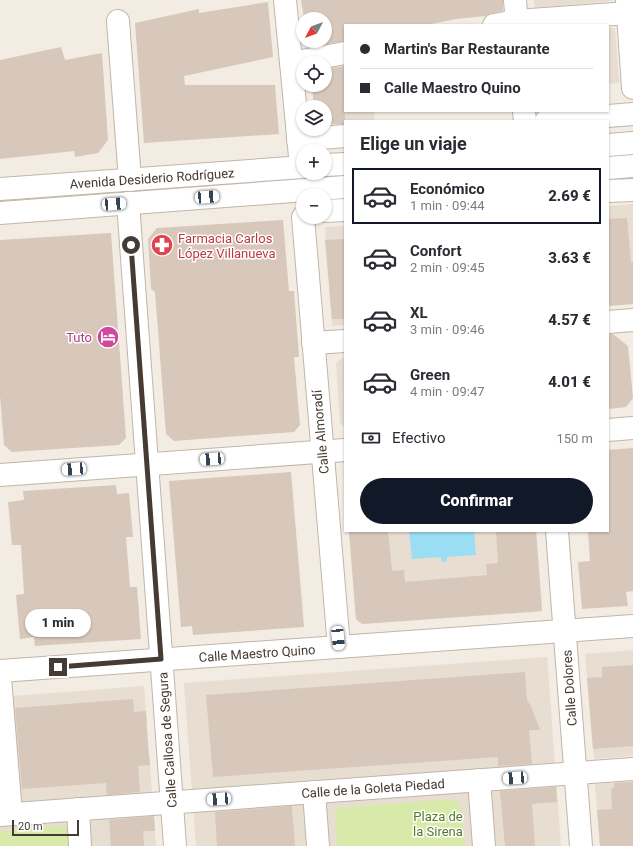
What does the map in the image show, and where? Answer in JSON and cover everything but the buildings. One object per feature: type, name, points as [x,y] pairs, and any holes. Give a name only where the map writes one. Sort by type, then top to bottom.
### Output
[{"type":"street","points":[[285,0],[299,144]]},
{"type":"street","points":[[496,24],[516,15],[628,6],[633,88]]},
{"type":"street","points":[[118,21],[130,180]]},
{"type":"street","points":[[291,63],[344,53]]},
{"type":"street","points":[[558,120],[633,114]]},
{"type":"street","points":[[298,140],[344,136]]},
{"type":"street","points":[[609,145],[633,143]]},
{"type":"street","points":[[332,165],[344,164]]},
{"type":"street","points":[[609,168],[633,166]]},
{"type":"street","name":"Avenida Desiderio Rodríguez","points":[[0,189],[296,167]]},
{"type":"street","name":"Avenida Desiderio Rodríguez","points":[[332,191],[344,187]]},
{"type":"street","points":[[609,191],[633,190]]},
{"type":"street","name":"Avenida Desiderio Rodríguez","points":[[0,212],[128,203],[296,200]]},
{"type":"street","name":"Calle Callosa de Segura","points":[[128,203],[175,846]]},
{"type":"street","points":[[332,211],[344,210]]},
{"type":"street","name":"Calle Almoradí","points":[[304,224],[313,343],[339,647]]},
{"type":"street","points":[[609,322],[633,320]]},
{"type":"street","points":[[313,343],[344,341]]},
{"type":"street","points":[[609,430],[633,428]]},
{"type":"street","points":[[0,475],[344,450]]},
{"type":"street","name":"Calle Dolores","points":[[556,532],[581,846]]},
{"type":"street","name":"Calle Maestro Quino","points":[[0,669],[633,626]]},
{"type":"street","points":[[0,669],[6,814]]},
{"type":"street","name":"Calle de la Goleta Piedad","points":[[6,814],[633,769]]},
{"type":"street","points":[[479,780],[484,846]]},
{"type":"street","points":[[314,792],[318,846]]},
{"type":"street","points":[[78,809],[80,846]]},
{"type":"shaded area","points":[[534,0],[613,0],[613,1],[535,8]]},
{"type":"shaded area","points":[[609,28],[615,28],[619,83],[609,84]]},
{"type":"shaded area","points":[[344,67],[344,112],[374,112],[375,120],[344,120],[344,124],[332,124],[332,100],[313,100],[313,92],[332,92],[332,68]]},
{"type":"shaded area","points":[[633,204],[633,304],[609,306],[609,206]]},
{"type":"shaded area","points":[[344,226],[344,325],[332,326],[325,227]]},
{"type":"shaded area","points":[[344,358],[344,427],[340,423],[336,363]]},
{"type":"shaded area","points":[[349,532],[536,532],[542,607],[537,612],[362,624],[356,619]]},
{"type":"shaded area","points":[[633,650],[633,756],[594,759],[585,654]]},
{"type":"shaded area","points":[[547,657],[561,846],[196,846],[184,683]]},
{"type":"shaded area","points":[[144,686],[156,846],[0,846],[0,697]]},
{"type":"shaded area","points":[[633,781],[633,846],[600,846],[595,784]]},
{"type":"green space","name":"Plaza de la Sirena","points":[[451,799],[458,802],[461,807],[465,846],[337,846],[335,812],[337,808]]},
{"type":"green space","points":[[64,826],[68,828],[70,846],[0,846],[0,831]]},
{"type":"water","points":[[409,532],[474,532],[476,555],[447,557],[447,561],[442,562],[441,557],[412,559]]},
{"type":"place","name":"Farmacia Carlos López Villanueva","points":[[162,245]]},
{"type":"place","name":"Tuto","points":[[108,337]]},
{"type":"route","points":[[58,667],[161,659],[131,245]]}]
